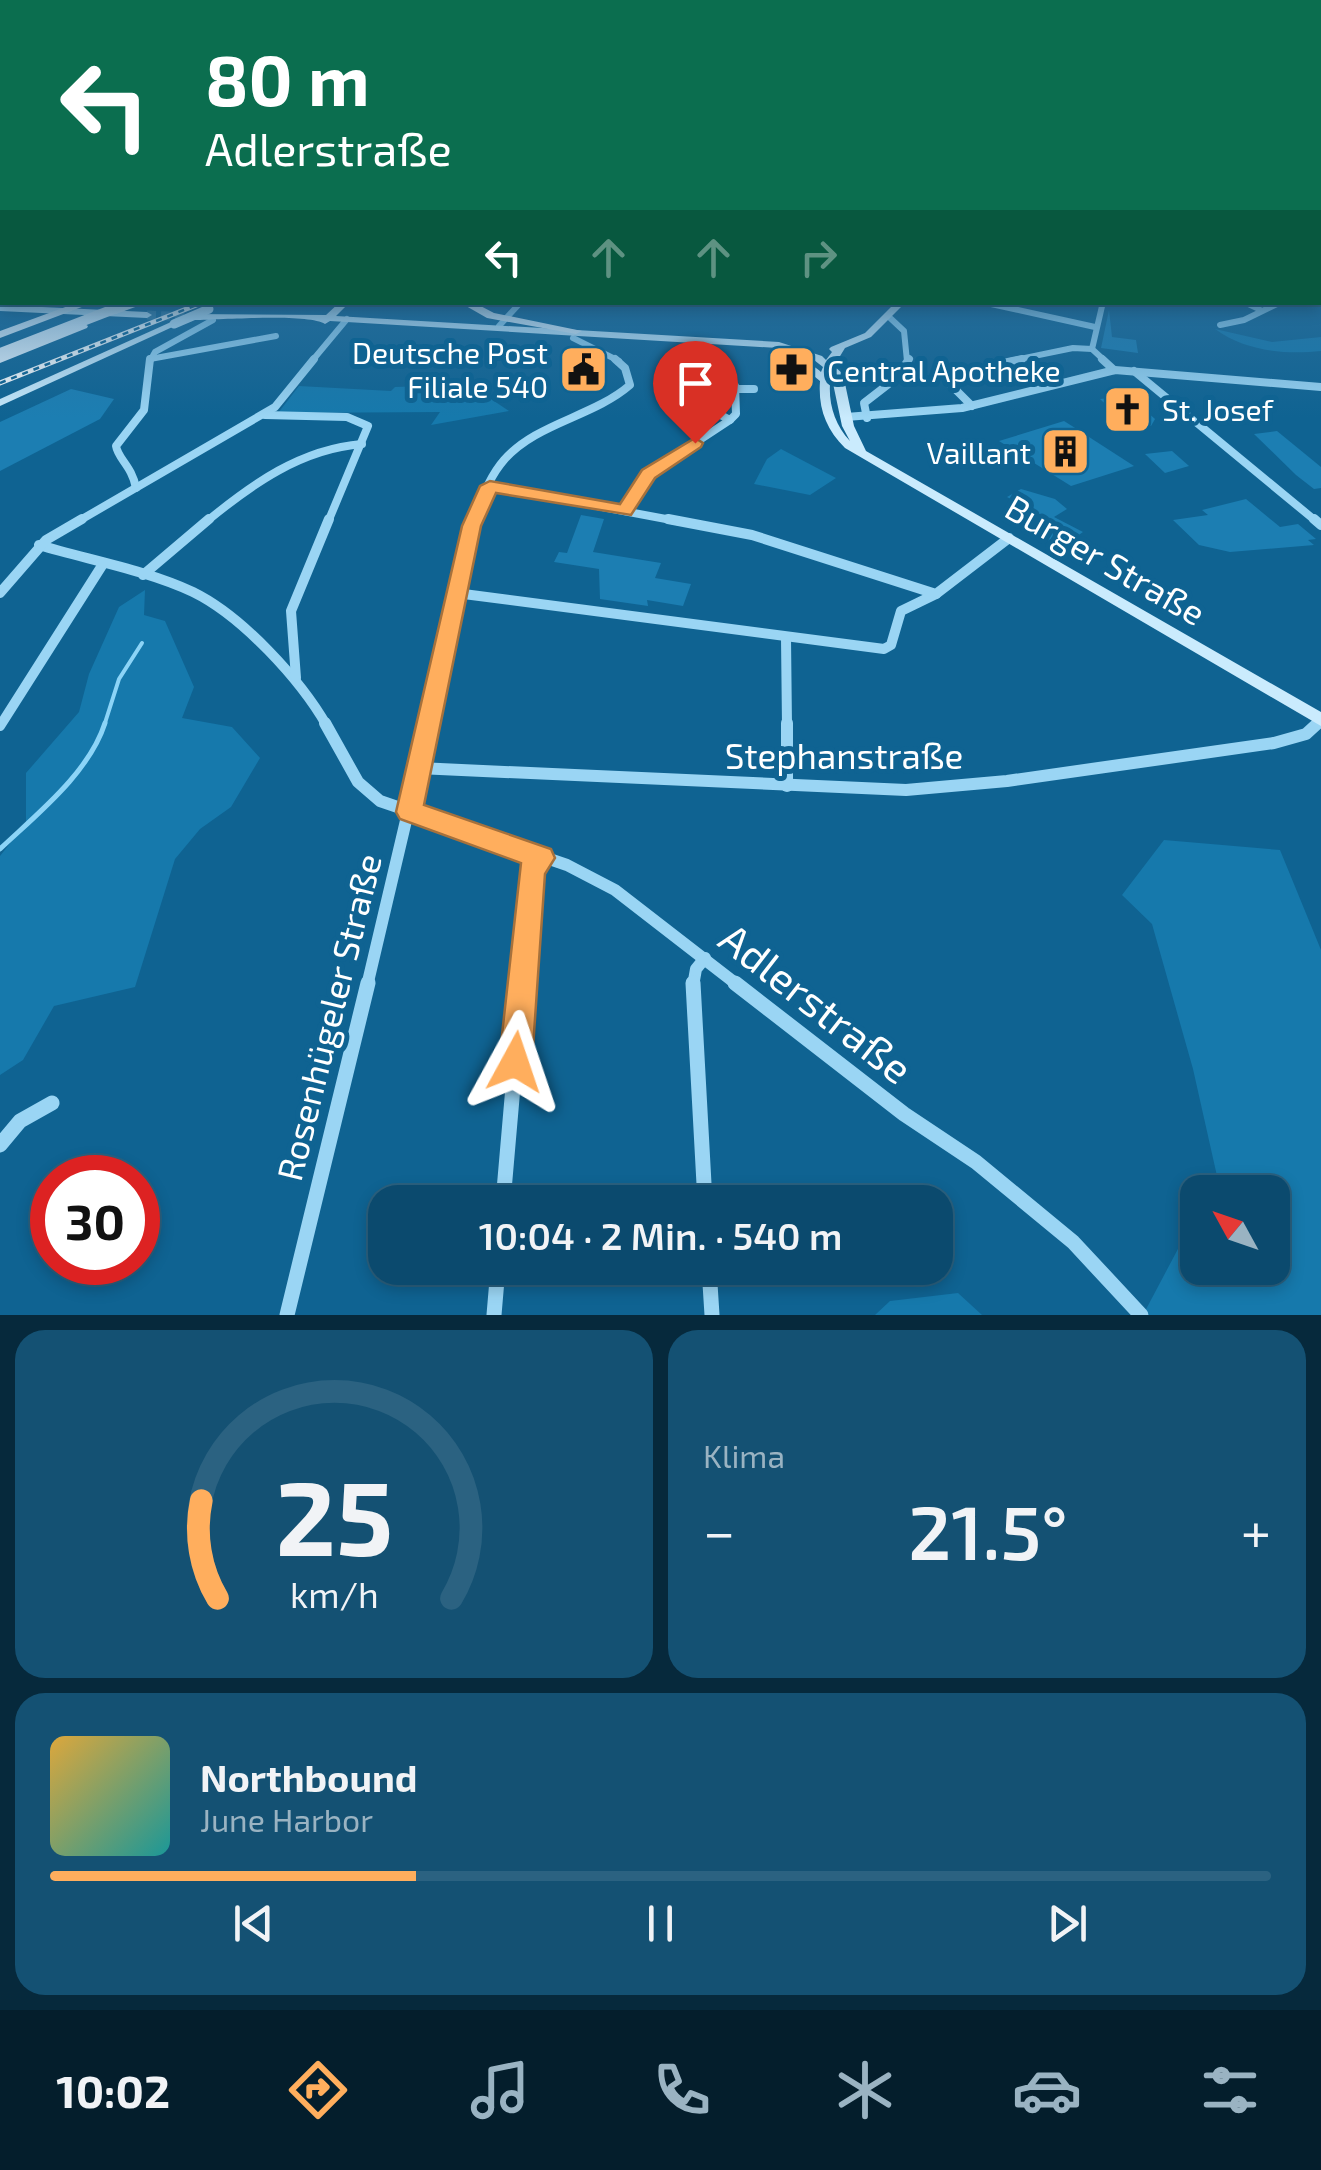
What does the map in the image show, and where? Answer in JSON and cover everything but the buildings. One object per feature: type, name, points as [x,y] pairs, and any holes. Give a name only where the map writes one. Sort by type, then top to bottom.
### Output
[{"type":"main road","points":[[0,339],[84,305]]},
{"type":"main road","points":[[0,339],[92,305]]},
{"type":"main road","points":[[0,357],[125,305]]},
{"type":"main road","points":[[0,403],[174,324],[211,315],[223,305]]},
{"type":"main road","points":[[343,305],[325,321],[192,317],[575,334]]},
{"type":"main road","points":[[469,305],[503,323]]},
{"type":"main road","points":[[345,322],[503,323],[606,341],[721,347],[805,358],[828,356],[860,341],[899,305]]},
{"type":"main road","points":[[0,312],[45,318],[146,306]]},
{"type":"main road","points":[[0,312],[64,314],[112,310]]},
{"type":"main road","points":[[0,357],[112,310]]},
{"type":"main road","points":[[458,331],[503,323]]},
{"type":"main road","points":[[606,341],[779,345],[805,358],[833,397],[835,412],[846,418]]},
{"type":"main road","points":[[828,356],[844,386],[846,418],[861,450]]},
{"type":"main road","points":[[826,386],[828,356]]},
{"type":"main road","name":"Burger Straße","points":[[826,386],[834,431],[849,446],[1321,721]]},
{"type":"street","points":[[503,323],[518,305]]},
{"type":"street","points":[[995,305],[1094,328]]},
{"type":"street","points":[[1092,349],[1102,305]]},
{"type":"street","points":[[1251,305],[1258,308]]},
{"type":"street","points":[[1220,326],[1240,322],[1258,308],[1270,305]]},
{"type":"street","points":[[136,488],[132,468],[116,446],[144,410],[150,358],[211,315]]},
{"type":"street","points":[[867,418],[864,403],[883,390],[906,365],[909,344],[900,324],[888,316]]},
{"type":"street","points":[[0,593],[39,545],[265,415],[345,322]]},
{"type":"street","points":[[150,358],[276,336]]},
{"type":"street","name":"Rosenhügeler Straße","points":[[287,1315],[409,812],[472,526],[500,465],[514,451],[626,390],[632,379],[606,341]]},
{"type":"street","points":[[972,406],[951,385],[960,372],[1073,348],[1092,349],[1114,370]]},
{"type":"street","points":[[846,418],[972,406],[1114,370],[1321,387]]},
{"type":"street","points":[[1133,370],[1321,525]]},
{"type":"street","points":[[730,420],[713,411],[718,384],[754,389]]},
{"type":"street","points":[[625,511],[648,474],[736,414],[735,388]]},
{"type":"street","points":[[265,415],[355,418],[368,426],[306,568],[292,612],[297,680]]},
{"type":"street","points":[[143,574],[209,516],[255,485],[330,449],[362,444]]},
{"type":"street","points":[[490,486],[752,535],[936,594]]},
{"type":"street","points":[[456,593],[884,649],[891,645],[901,611],[936,594],[1009,538]]},
{"type":"street","name":"Adlerstraße","points":[[39,545],[143,574],[223,608],[297,680],[358,782],[380,801],[594,877],[705,958],[904,1114],[976,1162],[1073,1242],[1140,1315]]},
{"type":"street","points":[[0,726],[103,564]]},
{"type":"street","points":[[786,638],[787,786]]},
{"type":"street","name":"Stephanstraße","points":[[418,768],[906,790],[1007,782],[1274,743],[1306,734],[1321,721]]},
{"type":"street","points":[[504,1185],[532,870],[541,858]]},
{"type":"street","points":[[704,1185],[692,993],[696,969],[705,958]]},
{"type":"street","points":[[0,1146],[20,1121],[52,1102]]},
{"type":"street","points":[[494,1315],[497,1285]]},
{"type":"street","points":[[710,1285],[712,1315]]},
{"type":"shaded area","points":[[1215,329],[1272,342],[1321,337],[1321,351],[1266,350]]},
{"type":"shaded area","points":[[473,379],[473,387],[509,411],[431,425],[440,412],[278,413],[299,386],[391,391],[395,387],[455,385]]},
{"type":"shaded area","points":[[781,449],[836,478],[810,495],[754,484],[767,459]]},
{"type":"shaded area","points":[[145,590],[144,615],[165,621],[194,687],[182,718],[232,727],[260,758],[231,807],[200,829],[175,859],[135,987],[54,1006],[23,1060],[0,1075],[0,856],[26,823],[26,773],[79,712],[89,674],[119,607]]},
{"type":"shaded area","points":[[1164,840],[1280,850],[1321,950],[1321,1315],[1143,1315],[1180,1245],[1180,1285],[1290,1285],[1290,1175],[1217,1175],[1193,1069],[1152,924],[1122,895]]},
{"type":"shaded area","points":[[958,1293],[982,1315],[875,1315],[890,1301]]},
{"type":"waterway","points":[[105,723],[119,679],[142,643]]},
{"type":"waterway","points":[[0,849],[75,776],[105,723]]},
{"type":"tunnel","points":[[147,315],[192,317]]},
{"type":"railway","points":[[0,383],[196,305]]},
{"type":"place","name":"Deutsche Post Filiale 540","points":[[583,369]]},
{"type":"place","name":"Central Apotheke","points":[[792,370]]},
{"type":"place","name":"St. Josef","points":[[1127,409]]},
{"type":"place","name":"Vaillant","points":[[1066,452]]},
{"type":"route","points":[[515,1062],[532,870],[541,858],[409,812],[472,526],[490,486],[625,511],[648,474],[695,443]]}]
